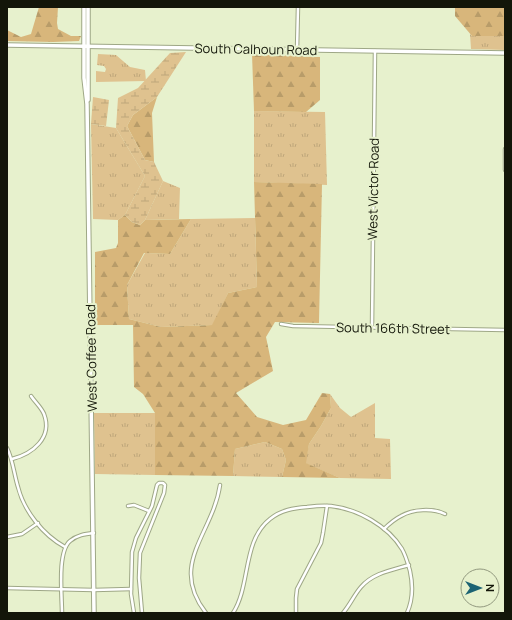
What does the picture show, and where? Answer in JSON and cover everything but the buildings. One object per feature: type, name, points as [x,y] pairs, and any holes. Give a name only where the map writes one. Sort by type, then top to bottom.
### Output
[{"type":"street","name":"West Coffee Road","points":[[84,7],[84,78],[87,104],[94,613]]},
{"type":"street","name":"West Coffee Road","points":[[87,104],[89,99],[88,7]]},
{"type":"street","points":[[297,50],[298,7]]},
{"type":"street","name":"South Calhoun Road","points":[[7,45],[505,54]]},
{"type":"street","name":"West Victor Road","points":[[372,328],[375,51]]},
{"type":"street","points":[[505,149],[505,170]]},
{"type":"street","name":"South 166th Street","points":[[281,324],[293,326],[505,330]]},
{"type":"street","points":[[12,459],[32,451],[41,441],[45,431],[46,423],[44,414],[31,396]]},
{"type":"street","points":[[7,448],[12,459],[20,495],[27,508],[38,523],[53,538],[65,547]]},
{"type":"street","points":[[134,613],[131,589],[131,559],[133,546],[149,512],[157,485],[159,483],[163,483],[165,487],[161,503],[143,542],[140,553],[139,578],[142,613]]},
{"type":"street","points":[[206,613],[197,602],[193,593],[190,572],[194,552],[214,511],[220,485]]},
{"type":"street","points":[[128,506],[134,505],[149,512]]},
{"type":"street","points":[[296,613],[298,586],[321,543],[324,533],[327,506]]},
{"type":"street","points":[[233,613],[239,598],[254,542],[264,525],[272,517],[287,510],[327,506],[338,507],[360,514],[384,529],[400,546],[409,566],[412,592],[407,613]]},
{"type":"street","points":[[384,529],[397,518],[410,512],[433,510],[445,514]]},
{"type":"street","points":[[7,537],[22,534],[38,523]]},
{"type":"street","points":[[62,613],[62,561],[65,547],[70,541],[77,537],[94,533]]},
{"type":"street","points":[[344,613],[361,587],[369,580],[379,574],[409,566]]},
{"type":"street","points":[[7,588],[94,590],[131,589]]},
{"type":"green space","points":[[39,7],[58,7],[58,29],[71,36],[81,36],[79,41],[7,41],[7,30],[21,37],[31,34]]},
{"type":"green space","points":[[455,7],[505,7],[505,36],[472,36],[455,16]]},
{"type":"green space","points":[[470,34],[472,36],[505,36],[505,50],[471,49]]},
{"type":"green space","points":[[186,52],[157,97],[133,115],[127,126],[145,160],[154,162],[163,181],[145,220],[140,225],[132,222],[125,215],[145,176],[116,128],[118,98],[138,88],[170,53]]},
{"type":"green space","points":[[98,54],[116,55],[130,67],[145,70],[146,81],[96,82],[96,71],[105,72],[106,69],[104,66],[97,65]]},
{"type":"green space","points":[[252,54],[320,57],[320,100],[306,112],[254,111]]},
{"type":"green space","points":[[93,97],[109,100],[106,126],[91,124]]},
{"type":"green space","points":[[157,97],[152,113],[154,162],[145,160],[127,126],[133,115]]},
{"type":"green space","points":[[254,111],[325,112],[327,185],[254,182]]},
{"type":"green space","points":[[91,124],[116,128],[145,176],[125,215],[118,220],[93,219]]},
{"type":"green space","points":[[163,181],[180,188],[179,219],[145,220]]},
{"type":"green space","points":[[254,182],[322,184],[319,323],[275,322],[266,337],[273,371],[236,393],[257,417],[283,425],[306,420],[322,393],[330,394],[331,408],[309,444],[306,463],[340,478],[282,477],[286,460],[282,449],[265,442],[235,449],[233,476],[155,475],[155,413],[143,394],[134,387],[133,325],[95,325],[95,252],[116,248],[118,243],[118,220],[125,215],[132,222],[140,225],[145,220],[191,219],[170,254],[144,253],[127,285],[129,319],[161,327],[212,325],[228,293],[257,287]]},
{"type":"green space","points":[[255,218],[257,287],[228,293],[213,325],[161,327],[129,319],[127,285],[145,253],[170,254],[191,219]]},
{"type":"green space","points":[[330,394],[340,408],[351,417],[375,403],[375,438],[390,439],[391,479],[340,478],[305,463],[309,444],[331,408]]},
{"type":"green space","points":[[94,413],[155,413],[155,475],[95,474]]},
{"type":"green space","points":[[265,442],[282,449],[286,460],[282,477],[233,476],[235,449]]}]
